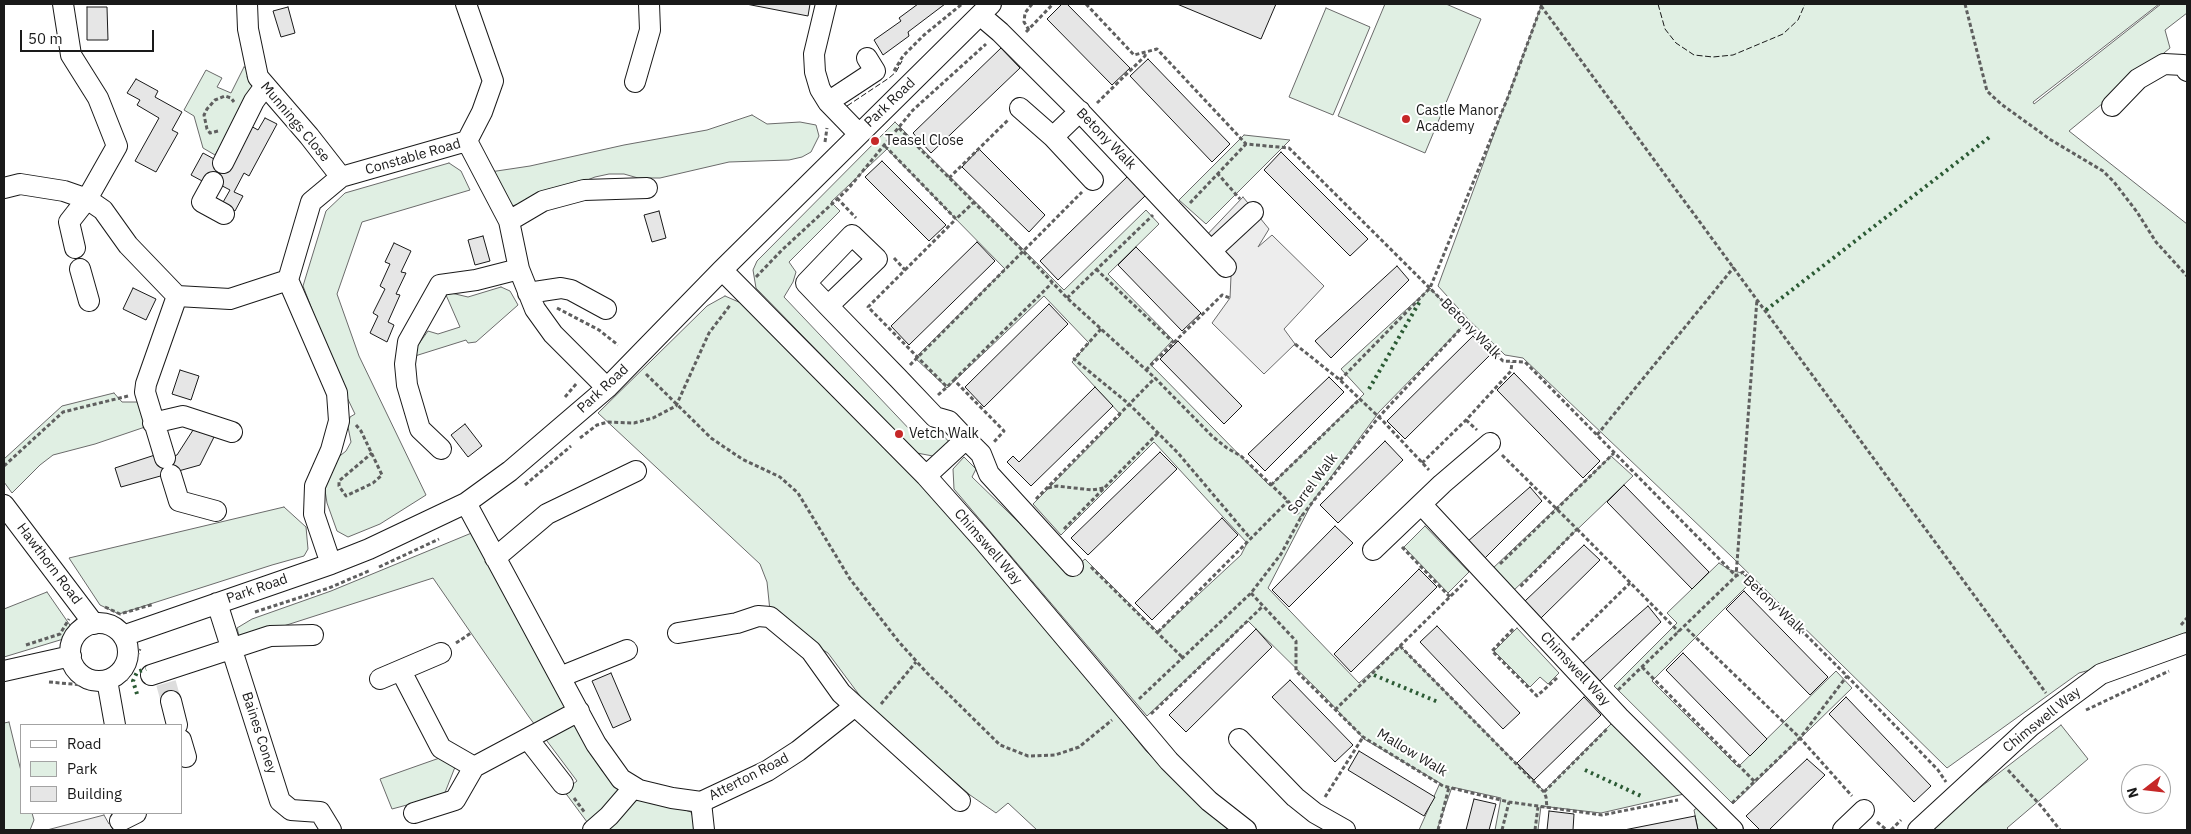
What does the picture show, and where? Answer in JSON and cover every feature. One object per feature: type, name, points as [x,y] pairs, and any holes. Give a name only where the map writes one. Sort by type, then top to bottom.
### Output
[{"type":"street","points":[[63,4],[71,56],[98,98],[116,146],[87,199],[69,222],[75,248]]},
{"type":"street","name":"Munnings Close","points":[[247,4],[248,29],[258,77],[342,177]]},
{"type":"street","points":[[466,4],[493,82],[482,112],[467,140]]},
{"type":"street","points":[[635,82],[650,30],[649,4]]},
{"type":"street","points":[[826,4],[814,54],[820,89],[832,106],[859,134]]},
{"type":"street","name":"Betony Walk","points":[[986,10],[1013,44],[1082,113],[1226,267]]},
{"type":"street","name":"Park Road","points":[[123,636],[331,564],[369,548],[466,502],[510,471],[607,388],[722,270],[986,10]]},
{"type":"street","points":[[832,106],[876,71],[867,58]]},
{"type":"street","points":[[2112,106],[2138,79],[2164,64],[2183,65],[2187,71]]},
{"type":"street","points":[[223,163],[249,112],[265,86]]},
{"type":"street","points":[[1020,108],[1053,137],[1093,180]]},
{"type":"street","points":[[1053,137],[1082,113]]},
{"type":"street","name":"Constable Road","points":[[288,280],[311,202],[342,177],[467,140],[509,221],[519,269],[535,309],[554,334],[607,388]]},
{"type":"street","points":[[213,182],[202,202],[224,214]]},
{"type":"street","points":[[4,188],[20,184],[64,191],[87,199],[102,210],[128,245],[177,296],[230,298],[288,280],[338,393],[339,421],[333,443],[315,486],[314,514],[331,564]]},
{"type":"street","points":[[509,221],[543,201],[584,190],[647,188]]},
{"type":"street","points":[[1212,250],[1253,212]]},
{"type":"street","points":[[80,268],[89,301]]},
{"type":"street","points":[[441,448],[420,429],[406,385],[405,364],[408,342],[440,286],[476,280],[519,269]]},
{"type":"street","name":"Chimswell Way","points":[[722,270],[926,476],[1169,761],[1209,801],[1246,830]]},
{"type":"street","points":[[530,297],[561,288],[572,290],[606,309]]},
{"type":"street","points":[[177,296],[146,384],[145,392],[180,500],[216,511]]},
{"type":"street","points":[[828,306],[935,417],[949,421],[981,454],[989,474],[1030,505],[1051,542],[1073,566]]},
{"type":"street","points":[[154,423],[184,416],[232,432]]},
{"type":"street","points":[[926,476],[966,439]]},
{"type":"street","points":[[1373,550],[1442,484],[1490,442]]},
{"type":"street","points":[[495,558],[547,514],[636,471]]},
{"type":"street","name":"Atterton Road","points":[[466,502],[596,744],[621,779],[634,787],[672,798],[701,802],[767,771],[862,712]]},
{"type":"street","name":"Chimswell Way","points":[[1421,504],[1605,702],[1733,830]]},
{"type":"street","name":"Hawthorn Road","points":[[4,505],[88,617]]},
{"type":"street","name":"Baines Coney","points":[[217,603],[280,801],[291,810],[320,812],[331,830]]},
{"type":"street","points":[[678,633],[736,623],[758,616],[770,617],[811,651],[841,693],[960,801]]},
{"type":"street","points":[[88,617],[111,626],[123,636],[128,645],[126,664],[120,672],[107,680],[97,681],[82,676],[75,668],[71,656],[71,646],[75,636],[82,629],[88,617]]},
{"type":"street","points":[[177,724],[163,682],[232,649],[270,636],[313,635]]},
{"type":"street","name":"Chimswell Way","points":[[1918,830],[2031,726],[2101,674],[2187,643]]},
{"type":"street","points":[[560,677],[627,650]]},
{"type":"street","points":[[380,679],[441,653]]},
{"type":"street","points":[[4,671],[71,656]]},
{"type":"street","points":[[402,671],[440,748],[474,767]]},
{"type":"street","points":[[107,680],[115,724]]},
{"type":"street","points":[[414,813],[455,800],[474,767],[579,711]]},
{"type":"street","points":[[528,739],[563,784]]},
{"type":"street","points":[[1239,739],[1295,797],[1316,813],[1345,830]]},
{"type":"street","points":[[594,829],[609,816],[634,787]]},
{"type":"street","points":[[701,802],[704,830]]},
{"type":"street","points":[[1843,830],[1864,810]]},
{"type":"path","points":[[888,77],[903,56],[914,45],[962,4]]},
{"type":"path","points":[[1028,30],[1024,22],[1025,14],[1032,4]]},
{"type":"path","points":[[1013,44],[1054,4]]},
{"type":"path","points":[[1067,298],[1152,216],[1171,209],[1217,174],[1246,144],[1157,49],[1134,54],[1086,4]]},
{"type":"path","points":[[1964,4],[1987,91],[2001,104],[2051,140],[2103,171],[2137,212],[2156,242],[2187,276]]},
{"type":"path","points":[[1542,5],[2047,693]]},
{"type":"path","points":[[1340,380],[1430,288],[1508,97],[1542,5]]},
{"type":"path","points":[[1082,113],[1144,56],[1146,52]]},
{"type":"path","points":[[222,124],[220,129],[210,133],[204,123],[204,115],[207,109],[215,100],[225,96],[231,98],[235,105],[233,108]]},
{"type":"path","points":[[821,146],[825,142],[832,106]]},
{"type":"path","points":[[949,178],[1020,108]]},
{"type":"path","points":[[899,128],[1023,251],[1067,298],[1146,370],[1213,437],[1226,448],[1241,456],[1272,485],[1301,517]]},
{"type":"path","name":"Betony Walk","points":[[1246,144],[1289,148],[1503,361],[1525,362],[1736,576],[1743,572],[1847,676],[1938,770],[1956,796]]},
{"type":"path","points":[[884,146],[956,219],[974,202]]},
{"type":"path","points":[[1217,174],[1253,212]]},
{"type":"path","points":[[897,377],[1093,180]]},
{"type":"path","points":[[837,198],[862,224]]},
{"type":"path","points":[[960,215],[868,307],[947,387],[1052,283]]},
{"type":"path","points":[[893,257],[905,270]]},
{"type":"path","points":[[1597,435],[1734,267]]},
{"type":"path","points":[[1096,269],[1174,343]]},
{"type":"path","points":[[1146,370],[1222,295],[1230,298]]},
{"type":"path","points":[[530,297],[546,301],[599,330],[618,345]]},
{"type":"path","points":[[1605,702],[1736,576],[1757,298]]},
{"type":"path","name":"Sorrel Walk","points":[[1139,699],[1251,593],[1281,554],[1301,517],[1378,418],[1464,324]]},
{"type":"path","points":[[1101,329],[1074,359],[1129,404],[1178,453],[1250,538]]},
{"type":"path","points":[[1296,344],[1340,380],[1442,484]]},
{"type":"path","points":[[1422,463],[1466,420],[1511,371],[1512,362]]},
{"type":"path","points":[[561,402],[588,369]]},
{"type":"path","points":[[645,373],[711,438],[742,459],[780,477],[798,492],[850,579],[916,662],[1000,745],[1028,756],[1055,755],[1079,747],[1112,720]]},
{"type":"path","points":[[1030,505],[1154,378]]},
{"type":"path","points":[[954,380],[1004,431],[989,447]]},
{"type":"path","points":[[4,466],[63,412],[145,392]]},
{"type":"path","points":[[1272,485],[1359,400]]},
{"type":"path","points":[[338,407],[361,431],[372,453],[382,474],[373,483],[346,496],[342,494],[339,481],[372,453]]},
{"type":"path","points":[[1051,542],[1158,433]]},
{"type":"path","points":[[1490,442],[1679,632]]},
{"type":"path","points":[[1335,710],[1450,596],[1484,572],[1557,509],[1614,453]]},
{"type":"path","points":[[1047,488],[1057,486],[1092,490],[1105,488]]},
{"type":"path","points":[[1030,505],[1031,492]]},
{"type":"path","points":[[1158,632],[1288,501]]},
{"type":"path","points":[[1509,598],[1577,529]]},
{"type":"path","points":[[1390,534],[1450,596]]},
{"type":"path","points":[[1073,566],[1084,559],[1183,658]]},
{"type":"path","points":[[1526,616],[1492,651],[1537,696],[1565,659],[1630,583]]},
{"type":"path","name":"Mallow Walk","points":[[1251,593],[1296,641],[1296,671],[1363,737],[1443,786],[1509,802],[1602,814],[1679,800],[1694,791]]},
{"type":"path","points":[[22,646],[60,634],[72,615],[88,617],[100,604],[120,614],[157,603]]},
{"type":"path","points":[[1138,726],[1263,606]]},
{"type":"path","points":[[1687,629],[1800,738],[1864,810],[1887,830]]},
{"type":"path","points":[[1400,646],[1544,792],[1547,808]]},
{"type":"path","points":[[862,712],[916,662]]},
{"type":"path","points":[[1642,667],[1755,782]]},
{"type":"path","points":[[2081,713],[2171,670]]},
{"type":"path","points":[[1719,816],[1800,738],[1847,676]]},
{"type":"path","points":[[1544,792],[1619,716]]},
{"type":"path","points":[[1316,813],[1363,737]]},
{"type":"path","points":[[1996,758],[2042,807],[2060,830]]},
{"type":"path","points":[[2010,772],[2017,766]]},
{"type":"path","points":[[563,784],[594,829]]},
{"type":"path","points":[[1438,830],[1449,787]]},
{"type":"path","points":[[1502,830],[1509,802]]},
{"type":"path","points":[[1535,830],[1538,807]]},
{"type":"green space","points":[[1385,4],[1446,4],[1481,19],[1425,153],[1338,116]]},
{"type":"green space","points":[[1542,4],[2159,4],[2033,102],[2034,104],[2161,4],[2187,4],[2187,13],[2165,30],[2170,48],[2069,131],[2187,224],[2187,643],[2079,673],[1947,768],[1732,557],[1523,358],[1505,355],[1467,318],[1438,286]]},
{"type":"green space","points":[[1326,8],[1370,27],[1333,115],[1289,97]]},
{"type":"green space","points":[[244,67],[250,69],[247,77],[253,86],[250,95],[215,155],[203,148],[194,116],[184,110],[206,70],[222,78],[217,87],[231,93]]},
{"type":"green space","points":[[752,115],[767,124],[800,122],[816,125],[819,136],[811,152],[802,157],[789,160],[729,162],[660,178],[638,178],[624,174],[609,174],[595,177],[531,202],[511,206],[490,172],[530,166],[624,145],[707,130]]},
{"type":"green space","points":[[895,122],[1064,290],[1146,210],[1159,224],[1108,274],[1173,340],[1150,364],[1270,486],[1364,394],[1341,369],[1430,288],[1464,325],[1379,412],[1313,501],[1268,588],[1359,683],[1400,646],[1544,791],[1613,722],[1684,794],[1601,813],[1541,806],[1538,830],[1495,830],[1501,798],[1452,787],[1437,830],[1419,830],[1440,783],[1364,739],[1325,697],[1248,621],[1147,716],[954,489],[953,469],[964,457],[976,469],[972,477],[1070,572],[1085,559],[1158,632],[1241,555],[1247,543],[1154,442],[1061,535],[1033,504],[1121,415],[1072,362],[1089,343],[1044,296],[947,388],[915,358],[1005,269],[887,149],[831,202],[840,211],[789,262],[796,272],[793,282],[784,297],[913,433],[937,429],[952,445],[938,457],[917,453],[756,288],[753,270],[757,261]]},
{"type":"green space","points":[[1244,135],[1290,140],[1206,224],[1179,200]]},
{"type":"green space","points":[[449,163],[461,171],[470,190],[362,222],[337,294],[359,356],[426,495],[380,524],[348,537],[337,531],[327,503],[324,484],[331,463],[346,451],[351,442],[348,427],[350,417],[355,414],[341,385],[303,286],[326,211],[345,193]]},
{"type":"green space","points":[[501,287],[510,291],[518,305],[476,342],[468,343],[466,340],[415,356],[413,352],[428,331],[438,334],[460,327],[446,295],[447,292],[468,297]]},
{"type":"green space","points":[[725,296],[741,303],[881,439],[1038,616],[1146,751],[1228,830],[1037,830],[1008,803],[996,813],[970,795],[866,704],[828,653],[810,642],[770,611],[767,582],[760,564],[598,413],[707,306]]},
{"type":"green space","points":[[114,393],[122,402],[141,402],[145,427],[95,444],[53,455],[40,465],[12,493],[4,482],[4,459],[62,406]]},
{"type":"green space","points":[[1611,456],[1633,476],[1512,592],[1491,570]]},
{"type":"green space","points":[[284,507],[306,527],[308,549],[304,556],[119,614],[100,605],[69,558]]},
{"type":"green space","points":[[1425,526],[1469,572],[1448,593],[1404,547]]},
{"type":"green space","points":[[474,532],[588,749],[603,772],[620,788],[691,812],[698,830],[593,830],[564,791],[577,781],[529,717],[433,578],[240,640],[237,628],[252,619],[331,591]]},
{"type":"green space","points":[[1719,563],[1730,570],[1742,573],[1751,582],[1652,681],[1738,767],[1836,671],[1852,688],[1733,804],[1614,686],[1677,623],[1667,613]]},
{"type":"green space","points":[[47,592],[74,631],[70,637],[4,657],[4,609]]},
{"type":"green space","points":[[1517,628],[1559,673],[1548,684],[1540,677],[1530,687],[1494,651]]},
{"type":"green space","points":[[9,722],[20,767],[20,814],[32,814],[34,820],[30,830],[4,830],[4,723]]},
{"type":"green space","points":[[2061,725],[2088,759],[2007,828],[2009,830],[1925,830]]},
{"type":"green space","points":[[448,755],[457,762],[444,795],[392,809],[380,779]]},
{"type":"green space","points":[[1697,808],[1719,830],[1698,830],[1694,810]]},
{"type":"shaded area","points":[[1243,197],[1269,229],[1258,247],[1272,235],[1324,286],[1284,329],[1295,344],[1264,374],[1212,323],[1230,298],[1231,276],[1226,267],[1202,240]]},
{"type":"shaded area","points":[[104,815],[109,824],[120,821],[124,830],[47,830]]},
{"type":"building","points":[[746,4],[810,4],[808,16]]},
{"type":"building","points":[[918,4],[945,4],[908,32],[909,36],[883,55],[874,40],[901,21],[899,18]]},
{"type":"building","points":[[1062,4],[1067,4],[1130,68],[1112,85],[1047,19]]},
{"type":"building","points":[[1177,4],[1276,4],[1261,39]]},
{"type":"building","points":[[87,7],[107,7],[108,40],[87,40]]},
{"type":"building","points":[[288,7],[295,33],[281,37],[273,11]]},
{"type":"building","points":[[1001,48],[1020,68],[931,153],[913,133]]},
{"type":"building","points":[[1148,59],[1230,144],[1212,162],[1130,76]]},
{"type":"building","points":[[136,79],[158,91],[155,97],[182,112],[172,130],[178,133],[156,172],[135,161],[159,118],[137,105],[140,100],[127,93]]},
{"type":"building","points":[[265,118],[277,124],[249,176],[244,173],[234,192],[243,196],[235,211],[222,204],[230,190],[207,178],[204,182],[191,175],[203,153],[227,166],[249,125],[258,130]]},
{"type":"building","points":[[979,149],[1045,215],[1029,232],[962,167]]},
{"type":"building","points":[[1281,152],[1368,239],[1350,256],[1264,170]]},
{"type":"building","points":[[882,161],[946,225],[929,241],[865,177]]},
{"type":"building","points":[[1128,176],[1146,195],[1058,280],[1040,261]]},
{"type":"building","points":[[659,211],[666,238],[652,242],[644,215]]},
{"type":"building","points":[[483,236],[490,261],[475,265],[468,240]]},
{"type":"building","points":[[977,242],[995,261],[909,345],[891,326]]},
{"type":"building","points":[[394,243],[411,251],[401,272],[406,273],[396,294],[400,295],[388,322],[394,325],[387,342],[370,333],[378,316],[373,313],[385,289],[380,286],[390,264],[385,262]]},
{"type":"building","points":[[1136,247],[1201,313],[1182,331],[1118,265]]},
{"type":"building","points":[[1397,266],[1409,280],[1331,358],[1315,341]]},
{"type":"building","points":[[133,288],[156,299],[146,320],[123,309]]},
{"type":"building","points":[[1049,304],[1068,324],[984,407],[965,387]]},
{"type":"building","points":[[1473,336],[1490,355],[1405,439],[1387,421]]},
{"type":"building","points":[[1178,341],[1242,406],[1224,424],[1160,359]]},
{"type":"building","points":[[180,370],[199,376],[191,400],[172,394]]},
{"type":"building","points":[[1514,373],[1600,461],[1583,478],[1497,390]]},
{"type":"building","points":[[1329,377],[1344,392],[1265,471],[1248,454]]},
{"type":"building","points":[[1095,387],[1113,406],[1031,486],[1007,462],[1013,456],[1019,462]]},
{"type":"building","points":[[465,424],[482,446],[468,457],[451,435]]},
{"type":"building","points":[[195,427],[214,437],[200,465],[121,487],[115,468],[158,454],[160,460],[177,455]]},
{"type":"building","points":[[1385,441],[1403,460],[1338,523],[1320,505]]},
{"type":"building","points":[[1160,452],[1177,469],[1088,555],[1071,538]]},
{"type":"building","points":[[1624,485],[1709,572],[1692,589],[1607,502]]},
{"type":"building","points":[[1530,487],[1542,501],[1484,559],[1467,542]]},
{"type":"building","points":[[1222,518],[1238,535],[1152,620],[1135,603]]},
{"type":"building","points":[[1335,526],[1353,543],[1289,607],[1272,590]]},
{"type":"building","points":[[1584,545],[1600,560],[1541,618],[1525,601]]},
{"type":"building","points":[[1419,569],[1437,587],[1351,672],[1334,654]]},
{"type":"building","points":[[1744,591],[1828,677],[1810,695],[1726,609]]},
{"type":"building","points":[[1648,606],[1661,622],[1600,681],[1583,663]]},
{"type":"building","points":[[1437,626],[1520,713],[1503,729],[1420,642]]},
{"type":"building","points":[[1256,629],[1272,647],[1186,732],[1169,715]]},
{"type":"building","points":[[1683,653],[1767,739],[1750,756],[1666,670]]},
{"type":"building","points":[[611,673],[631,720],[613,728],[592,681]]},
{"type":"building","points":[[1290,680],[1353,745],[1335,762],[1272,697]]},
{"type":"building","points":[[1584,697],[1601,715],[1534,780],[1517,763]]},
{"type":"building","points":[[1846,697],[1931,786],[1914,802],[1829,714]]},
{"type":"building","points":[[1359,751],[1435,797],[1424,816],[1348,770]]},
{"type":"building","points":[[1807,759],[1825,775],[1769,830],[1760,830],[1746,816]]},
{"type":"building","points":[[1474,799],[1496,804],[1489,830],[1466,830]]},
{"type":"building","points":[[1549,811],[1574,814],[1573,830],[1547,830]]},
{"type":"building","points":[[1695,816],[1698,830],[1624,830]]},
{"type":"tunnel","points":[[166,683],[171,701]]},
{"type":"hedge","points":[[1766,310],[1991,136]]},
{"type":"hedge","points":[[1369,389],[1420,301]]},
{"type":"hedge","points":[[137,694],[133,681],[137,672],[146,669]]},
{"type":"hedge","points":[[1374,675],[1438,702]]},
{"type":"hedge","points":[[1585,770],[1641,796]]},
{"type":"fence","points":[[1658,4],[1665,29],[1676,43],[1694,55],[1713,57],[1733,55],[1783,34],[1798,20],[1805,4]]},
{"type":"fence","points":[[847,106],[889,78],[896,72],[902,61]]},
{"type":"place","name":"Castle Manor Academy","points":[[1406,119]]},
{"type":"place","name":"Teasel Close","points":[[875,141]]},
{"type":"place","name":"Vetch Walk","points":[[899,434]]}]
